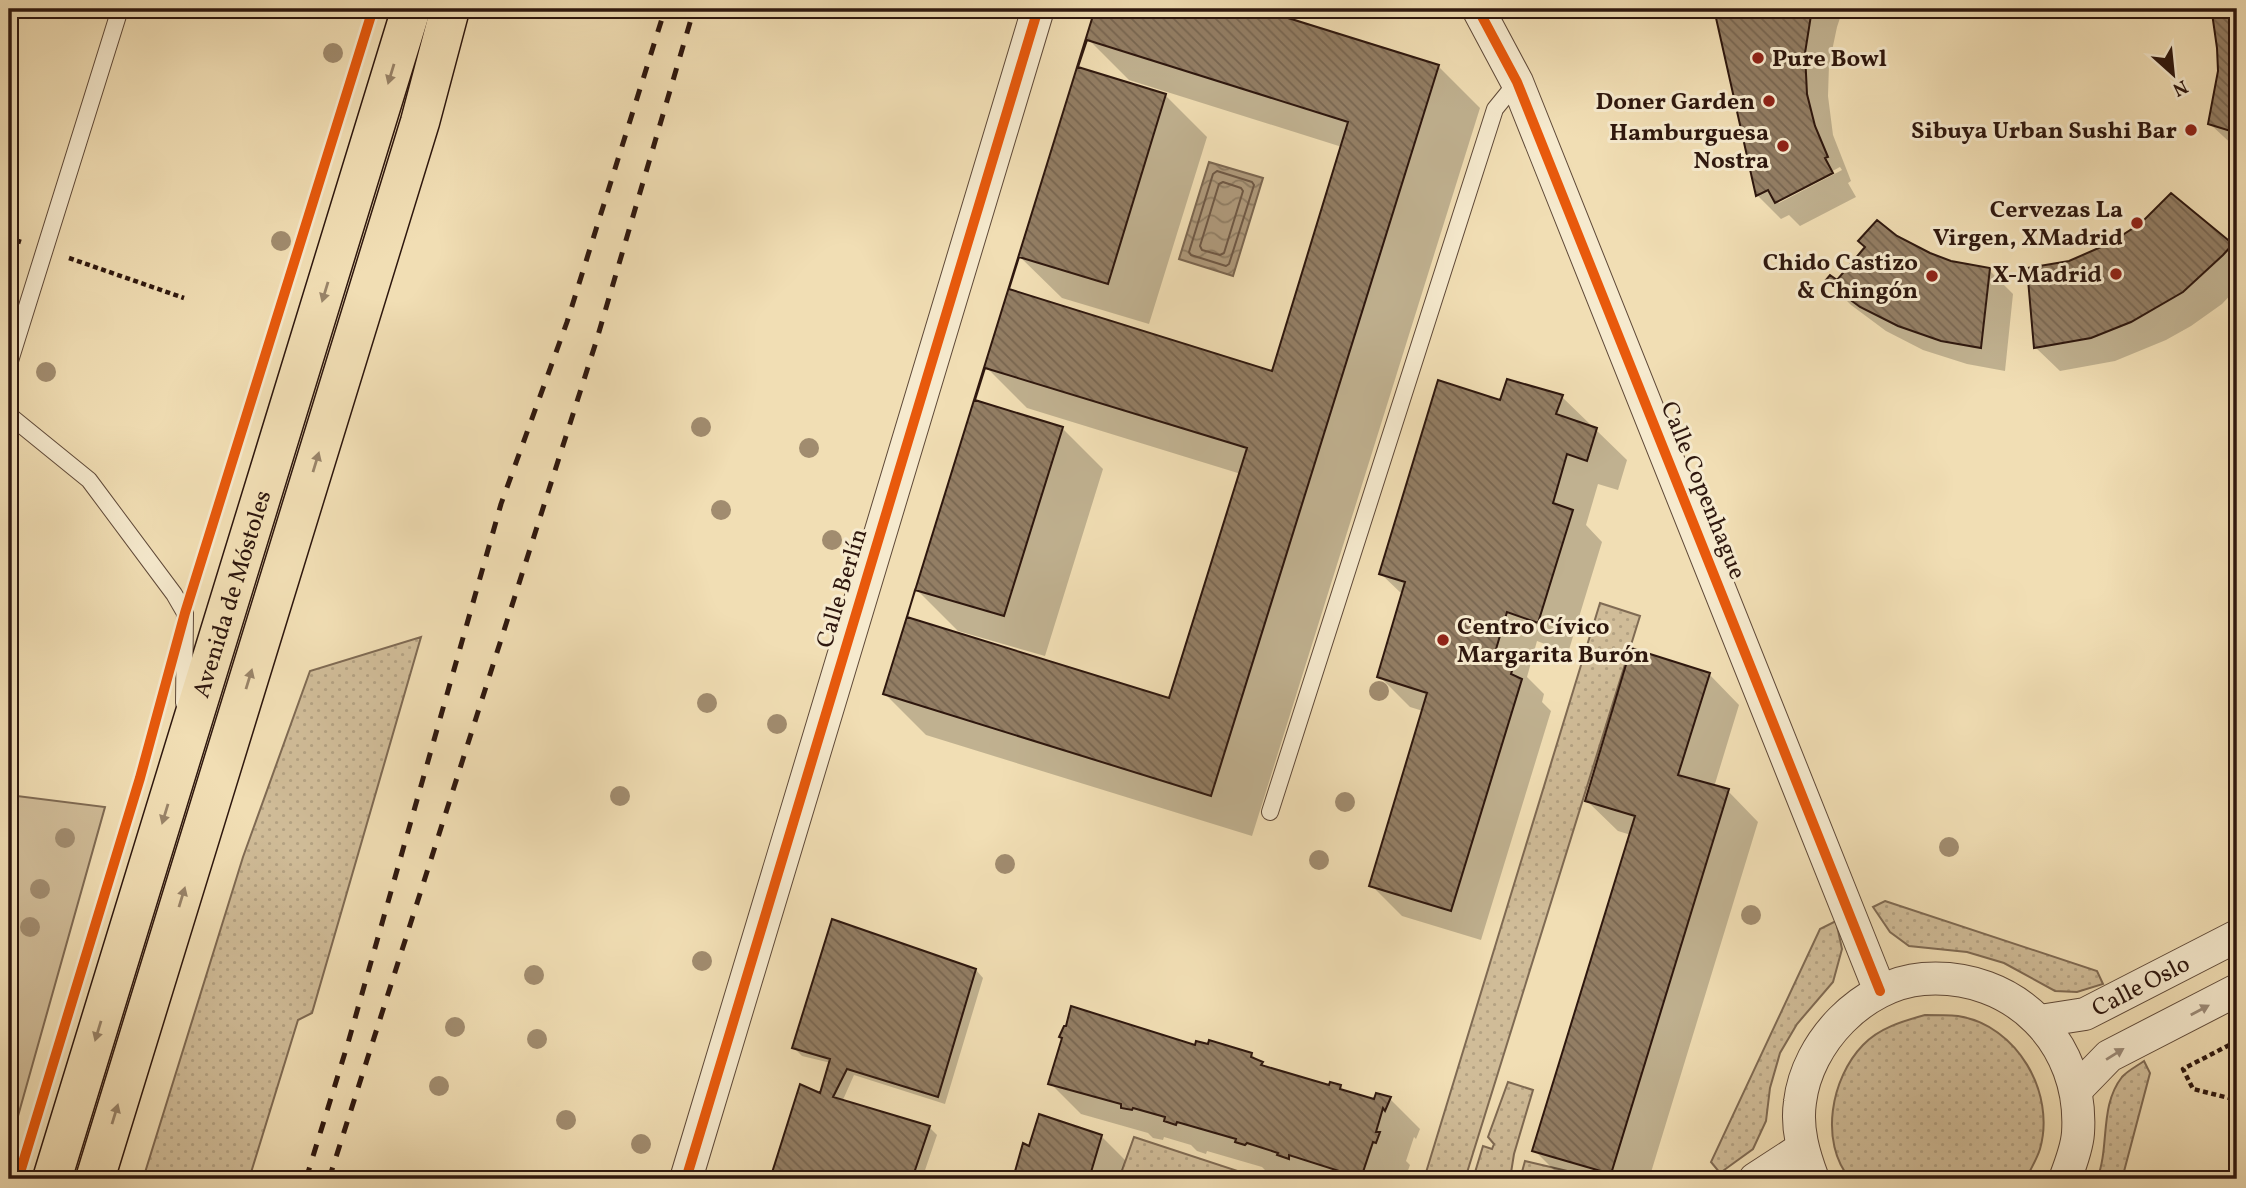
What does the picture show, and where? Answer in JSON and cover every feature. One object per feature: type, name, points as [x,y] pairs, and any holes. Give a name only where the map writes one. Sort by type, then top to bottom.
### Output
[{"type":"main road","name":"Avenida de Móstoles","points":[[51,1179],[411,9]]},
{"type":"main road","name":"Avenida de Móstoles","points":[[95,1179],[420,122],[450,9]]},
{"type":"street","name":"Calle Berlín","points":[[686,1179],[1038,9]]},
{"type":"street","name":"Calle Copenhague","points":[[1478,9],[1517,82],[1880,991]]},
{"type":"street","name":"Calle Oslo","points":[[2040,1021],[2085,1014],[2237,936]]},
{"type":"street","points":[[1813,1179],[1801,1149],[1800,1101],[1813,1056],[1841,1018],[1880,991],[1922,979],[1965,981],[2006,995],[2040,1021],[2063,1053],[2076,1090],[2078,1135],[2065,1179]]},
{"type":"street","name":"Calle Oslo","points":[[2076,1090],[2109,1056],[2237,990]]},
{"type":"street","points":[[1755,1179],[1801,1149]]},
{"type":"lane","points":[[9,364],[120,9]]},
{"type":"lane","points":[[1270,812],[1495,109],[1517,82]]},
{"type":"lane","points":[[9,415],[89,480],[186,613],[183,756]]},
{"type":"path","points":[[9,238],[184,298]]},
{"type":"path","points":[[2237,1041],[2183,1069],[2193,1089],[2237,1100]]},
{"type":"shaded area","points":[[1600,603],[1640,616],[1465,1179],[1424,1179]]},
{"type":"shaded area","points":[[421,637],[312,1013],[298,1020],[249,1179],[143,1179],[243,857],[310,671]]},
{"type":"shaded area","points":[[9,795],[105,807],[9,1148]]},
{"type":"shaded area","points":[[1885,901],[2097,971],[2103,984],[2077,992],[2055,991],[2004,963],[1967,952],[1909,946],[1890,932],[1873,907]]},
{"type":"shaded area","points":[[1836,921],[1842,949],[1833,982],[1797,1024],[1780,1053],[1770,1088],[1766,1121],[1753,1149],[1720,1173],[1711,1162],[1820,929]]},
{"type":"shaded area","points":[[1925,1015],[1958,1016],[1979,1022],[2014,1047],[2027,1065],[2037,1085],[2043,1128],[2040,1149],[2026,1179],[1850,1179],[1840,1164],[1834,1147],[1833,1110],[1843,1075],[1852,1059],[1876,1034]]},
{"type":"shaded area","points":[[2144,1061],[2150,1073],[2122,1179],[2097,1179],[2103,1154],[2107,1114],[2115,1088],[2124,1075]]},
{"type":"shaded area","points":[[1508,1082],[1533,1090],[1514,1154],[1510,1179],[1473,1179],[1483,1146],[1492,1149],[1494,1144],[1488,1137]]},
{"type":"shaded area","points":[[1134,1137],[1256,1177],[1119,1179]]},
{"type":"shaded area","points":[[1525,1161],[1576,1173],[1576,1179],[1520,1179]]},
{"type":"water","points":[[1209,162],[1263,178],[1233,276],[1179,259]]},
{"type":"building","points":[[1095,9],[1259,9],[1439,65],[1211,796],[883,694],[911,604],[907,617],[1169,698],[1247,448],[985,368],[975,400],[1063,427],[1004,616],[915,590]],"holes":[[[1087,40],[1348,122],[1272,371],[1009,289],[1019,257],[1108,284],[1166,94],[1078,67]]]},
{"type":"building","points":[[1714,9],[1812,9],[1805,53],[1807,94],[1815,126],[1828,157],[1825,158],[1833,173],[1775,203],[1768,190],[1756,196]]},
{"type":"building","points":[[2237,9],[2237,133],[2208,124],[2218,71],[2212,13]]},
{"type":"building","name":"X-Madrid","points":[[2171,193],[2233,244],[2183,292],[2131,322],[2091,338],[2034,348],[2027,268],[2069,261],[2110,243],[2141,223]]},
{"type":"building","name":"X-Madrid","points":[[1877,220],[1897,236],[1930,253],[1951,261],[1990,268],[1981,348],[1941,341],[1898,326],[1860,307],[1825,281],[1830,275],[1837,280],[1865,247],[1858,241]]},
{"type":"building","name":"Centro Cívico Margarita Burón","points":[[1507,379],[1563,395],[1556,414],[1597,428],[1587,461],[1567,454],[1553,503],[1573,510],[1538,623],[1507,612],[1494,656],[1515,662],[1511,674],[1522,679],[1451,911],[1369,886],[1427,693],[1377,677],[1405,582],[1379,574],[1438,380],[1500,400]]},
{"type":"building","points":[[1631,648],[1710,673],[1678,775],[1729,789],[1611,1174],[1532,1151],[1635,816],[1585,801]]},
{"type":"building","points":[[832,919],[976,969],[938,1097],[847,1069],[833,1097],[930,1126],[912,1179],[770,1179],[800,1084],[820,1093],[830,1059],[792,1048]]},
{"type":"building","points":[[1071,1006],[1195,1045],[1196,1041],[1208,1044],[1209,1040],[1252,1053],[1251,1057],[1263,1062],[1261,1065],[1329,1085],[1330,1082],[1341,1085],[1340,1089],[1374,1099],[1376,1093],[1391,1097],[1385,1111],[1383,1108],[1376,1132],[1380,1132],[1376,1143],[1373,1142],[1361,1178],[1289,1155],[1289,1159],[1247,1143],[1245,1145],[1235,1142],[1236,1139],[1177,1122],[1176,1125],[1164,1121],[1165,1117],[1133,1108],[1121,1108],[1121,1104],[1048,1084],[1062,1038],[1059,1037],[1066,1026]]},
{"type":"building","points":[[1039,1114],[1102,1135],[1089,1179],[1019,1179],[1020,1176],[1014,1175],[1023,1143],[1029,1146]]},
{"type":"railway","points":[[306,1179],[348,1043],[501,504],[567,322],[665,9]]},
{"type":"railway","points":[[329,1179],[596,342],[694,9]]},
{"type":"cycle path","points":[[18,1179],[140,778],[185,613],[373,9]]},
{"type":"cycle path","points":[[686,1179],[1038,9]]},
{"type":"cycle path","points":[[1478,9],[1517,82],[1880,991]]},
{"type":"place","name":"Pure Bowl","points":[[1758,58]]},
{"type":"place","name":"Doner Garden","points":[[1769,101]]},
{"type":"place","name":"Sibuya Urban Sushi Bar","points":[[2191,130]]},
{"type":"place","name":"Hamburguesa Nostra","points":[[1783,146]]},
{"type":"place","name":"Cervezas La Virgen, XMadrid","points":[[2137,223]]},
{"type":"place","name":"X-Madrid","points":[[2116,274]]},
{"type":"place","name":"Chido Castizo & Chingón","points":[[1932,276]]},
{"type":"place","name":"Centro Cívico Margarita Burón","points":[[1443,640]]}]
